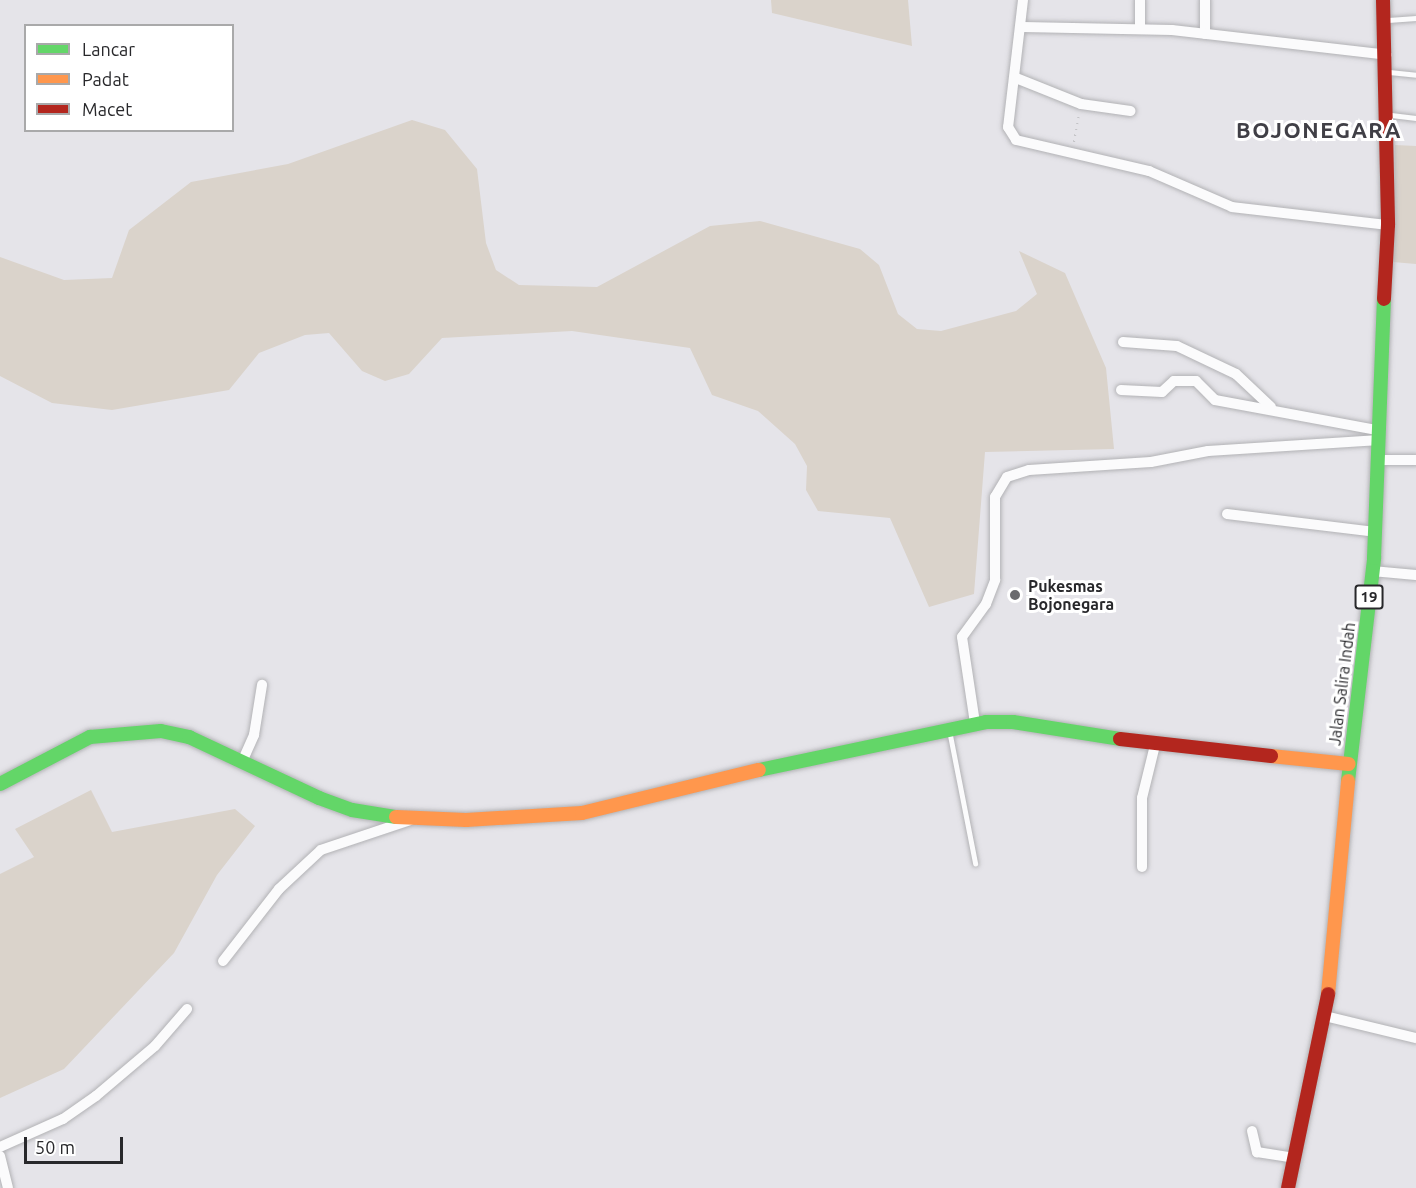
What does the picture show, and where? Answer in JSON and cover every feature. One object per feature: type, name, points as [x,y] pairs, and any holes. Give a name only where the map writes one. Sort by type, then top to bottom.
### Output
[{"type":"main road","name":"Jalan Salira Indah","points":[[1288,1188],[1325,1016],[1336,941],[1349,764],[1372,571],[1388,225],[1387,55],[1383,0]]},
{"type":"main road","points":[[0,784],[56,758],[90,737],[115,731],[180,735],[352,810],[413,819],[466,820],[582,813],[975,723],[1013,722],[1155,745],[1349,764]]},
{"type":"street","points":[[1023,0],[1023,27],[1008,127],[1011,137],[1026,145],[1149,171],[1232,207],[1388,225]]},
{"type":"street","points":[[1140,0],[1140,28]]},
{"type":"street","points":[[1205,0],[1205,34]]},
{"type":"street","points":[[1023,27],[1140,28],[1387,55]]},
{"type":"street","points":[[1016,78],[1081,104],[1131,111]]},
{"type":"street","points":[[1123,342],[1177,346],[1236,374],[1271,408]]},
{"type":"street","points":[[1121,390],[1162,392],[1174,381],[1184,379],[1196,381],[1215,400],[1271,408],[1288,416],[1377,435]]},
{"type":"street","points":[[975,723],[962,637],[986,604],[995,580],[995,496],[1007,477],[1029,470],[1160,461],[1208,451],[1377,435]]},
{"type":"street","points":[[1376,460],[1416,460]]},
{"type":"street","points":[[1227,514],[1375,532]]},
{"type":"street","points":[[1372,571],[1416,575]]},
{"type":"street","points":[[242,762],[254,735],[262,685]]},
{"type":"street","points":[[1142,867],[1142,798],[1155,745]]},
{"type":"street","points":[[224,962],[279,889],[321,850],[413,819]]},
{"type":"street","points":[[0,1148],[63,1119],[96,1096],[155,1046],[186,1009]]},
{"type":"street","points":[[1325,1016],[1416,1038]]},
{"type":"street","points":[[1252,1131],[1258,1153],[1293,1158]]},
{"type":"street","points":[[0,1156],[8,1188]]},
{"type":"lane","points":[[1384,20],[1416,18]]},
{"type":"lane","points":[[1387,71],[1416,75]]},
{"type":"lane","points":[[1386,114],[1416,118]]},
{"type":"lane","points":[[949,728],[975,863]]},
{"type":"path","points":[[1072,153],[1081,104]]},
{"type":"shaded area","points":[[771,0],[908,0],[912,46],[772,13]]},
{"type":"shaded area","points":[[412,120],[445,130],[477,169],[486,243],[496,270],[519,285],[597,287],[710,226],[760,221],[860,249],[879,265],[898,314],[917,329],[941,331],[1016,311],[1037,294],[1019,251],[1065,273],[1106,368],[1114,449],[985,452],[974,594],[929,607],[890,518],[818,511],[806,490],[807,466],[795,444],[758,411],[712,395],[690,348],[572,331],[442,338],[409,374],[385,381],[362,371],[329,333],[305,335],[259,353],[229,390],[112,410],[52,403],[0,376],[0,257],[64,280],[112,278],[129,230],[191,182],[288,164]]},
{"type":"shaded area","points":[[1395,145],[1416,146],[1416,264],[1393,262]]},
{"type":"shaded area","points":[[91,790],[112,832],[235,809],[255,826],[217,875],[174,953],[64,1069],[0,1098],[0,874],[34,857],[15,829]]},
{"type":"traffic: fast","points":[[1348,781],[1374,558],[1384,299]]},
{"type":"traffic: fast","points":[[759,770],[986,722],[1013,722],[1120,739]]},
{"type":"traffic: fast","points":[[0,784],[90,737],[161,731],[189,737],[319,798],[352,810],[396,817]]},
{"type":"traffic: slow","points":[[1271,756],[1349,764]]},
{"type":"traffic: slow","points":[[396,817],[466,820],[582,813],[759,770]]},
{"type":"traffic: slow","points":[[1328,994],[1348,781]]},
{"type":"traffic: jam","points":[[1383,0],[1388,225],[1384,299]]},
{"type":"traffic: jam","points":[[1120,739],[1271,756]]},
{"type":"traffic: jam","points":[[1288,1188],[1328,994]]},
{"type":"place","name":"Pukesmas Bojonegara","points":[[1015,595]]},
{"type":"district","name":"BOJONEGARA","points":[[1319,130]]}]
